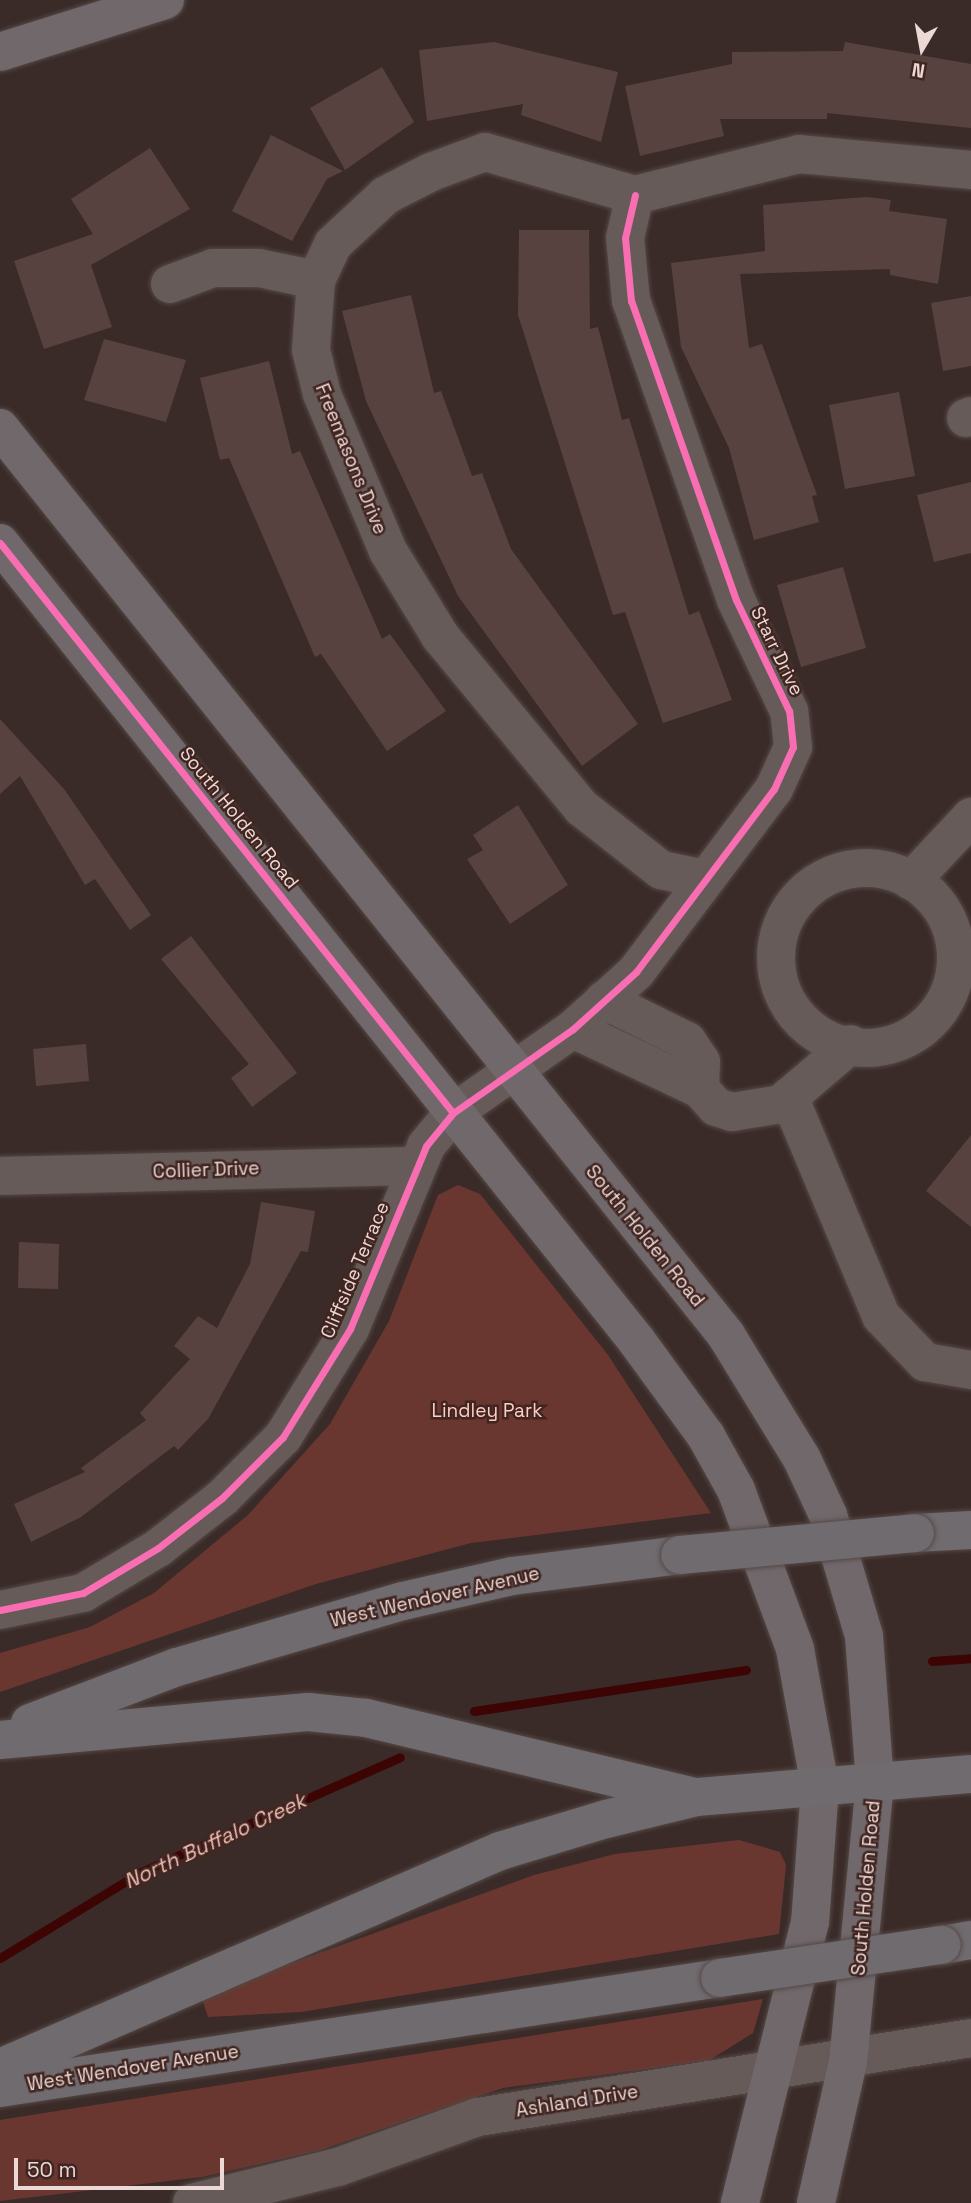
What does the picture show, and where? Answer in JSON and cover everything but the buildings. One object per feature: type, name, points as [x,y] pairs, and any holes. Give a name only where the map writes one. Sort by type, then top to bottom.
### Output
[{"type":"highway","name":"West Wendover Avenue","points":[[0,1735],[177,1667],[402,1601],[512,1576],[680,1555],[971,1530]]},
{"type":"highway","points":[[0,1740],[308,1712],[366,1718],[697,1797]]},
{"type":"highway","points":[[0,2068],[499,1851],[697,1797],[971,1774]]},
{"type":"highway","name":"West Wendover Avenue","points":[[0,2088],[957,1943]]},
{"type":"main road","points":[[0,52],[165,0]]},
{"type":"main road","name":"South Holden Road","points":[[0,428],[726,1335],[802,1459],[852,1580],[864,1636],[875,1782],[848,2062],[816,2203]]},
{"type":"main road","name":"South Holden Road","points":[[0,543],[636,1340],[706,1436],[736,1490],[796,1649],[820,1787],[810,1922],[740,2203]]},
{"type":"street","name":"Freemasons Drive","points":[[635,195],[485,152],[431,172],[362,213],[333,244],[316,280],[311,350],[321,394],[388,551],[440,636],[582,808],[661,870],[701,878]]},
{"type":"street","points":[[635,195],[799,154],[971,170]]},
{"type":"street","name":"Starr Drive","points":[[512,1070],[573,1029],[636,972],[701,878],[774,789],[793,747],[789,711],[736,600],[631,301],[625,238],[635,195]]},
{"type":"street","points":[[170,284],[213,268],[259,268],[316,280]]},
{"type":"street","points":[[911,881],[971,817]]},
{"type":"street","points":[[845,871],[880,871],[911,881],[937,903],[954,932],[958,965],[949,996],[929,1022],[900,1040],[850,1044],[809,1027],[784,994],[774,953],[782,921],[808,889],[845,871]]},
{"type":"street","points":[[604,1000],[685,1067],[716,1107],[732,1112],[757,1112],[789,1097],[850,1044]]},
{"type":"street","points":[[573,1029],[685,1067]]},
{"type":"street","name":"Cliffside Terrace","points":[[7,1609],[83,1593],[158,1548],[222,1498],[283,1437],[350,1329],[413,1166],[453,1113],[512,1070]]},
{"type":"street","points":[[789,1097],[881,1316],[925,1362],[971,1370]]},
{"type":"street","name":"Collier Drive","points":[[0,1176],[413,1166]]},
{"type":"street","name":"Ashland Drive","points":[[192,2203],[338,2167],[478,2117],[848,2062],[971,2038]]},
{"type":"green space","name":"Lindley Park","points":[[458,1185],[480,1194],[608,1355],[711,1513],[471,1543],[316,1584],[0,1692],[0,1653],[90,1627],[154,1593],[248,1515],[330,1424],[389,1321],[438,1195]]},
{"type":"green space","points":[[739,1840],[780,1852],[786,1865],[779,1934],[301,2012],[208,2017],[201,1996],[534,1875],[615,1854]]},
{"type":"green space","points":[[763,1999],[753,2033],[708,2061],[503,2088],[317,2151],[202,2177],[0,2201],[0,2120]]},
{"type":"waterway","name":"North Buffalo Creek","points":[[932,1661],[971,1658]]},
{"type":"waterway","name":"North Buffalo Creek","points":[[474,1711],[746,1670]]},
{"type":"waterway","name":"North Buffalo Creek","points":[[0,1958],[141,1872],[400,1757]]},
{"type":"cycle path","points":[[0,1610],[83,1593],[158,1548],[222,1498],[283,1437],[350,1329],[426,1146],[453,1113],[573,1029],[636,972],[774,789],[793,747],[789,711],[736,600],[631,301],[625,238],[635,195]]},
{"type":"cycle path","points":[[0,543],[453,1113]]}]
